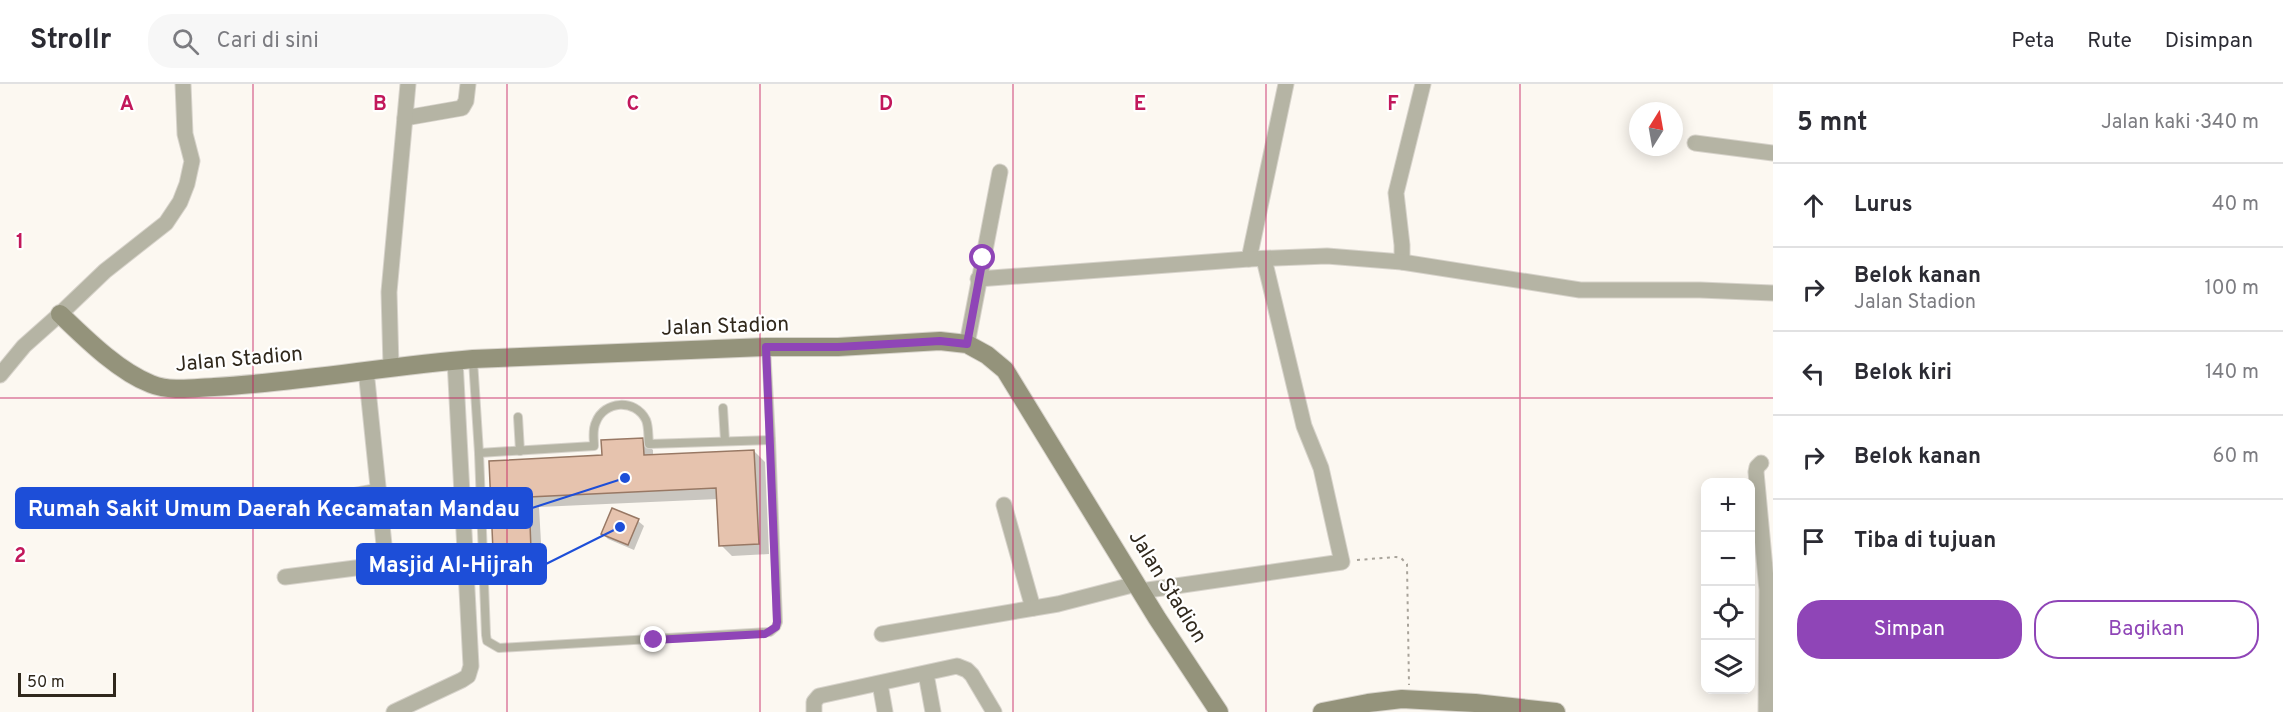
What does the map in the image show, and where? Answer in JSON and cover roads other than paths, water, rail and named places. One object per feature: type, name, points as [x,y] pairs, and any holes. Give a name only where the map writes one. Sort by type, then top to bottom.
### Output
[{"type":"street","points":[[0,375],[24,346],[105,271],[166,223],[180,202],[192,161],[185,134],[183,84]]},
{"type":"street","points":[[391,367],[389,292],[408,84]]},
{"type":"street","points":[[405,118],[462,108],[466,101],[468,84]]},
{"type":"street","points":[[882,634],[1138,587],[1342,562],[1321,468],[1304,426],[1256,259],[1286,84]]},
{"type":"street","points":[[1402,262],[1396,193],[1423,84]]},
{"type":"street","points":[[1695,143],[1773,153]]},
{"type":"street","points":[[967,344],[1000,172]]},
{"type":"street","points":[[978,279],[1327,256],[1402,262],[1580,290],[1700,290],[1773,293]]},
{"type":"street","name":"Jalan Stadion","points":[[60,314],[110,357],[143,380],[164,388],[250,385],[464,360],[766,347],[838,347],[940,341],[967,344],[987,355],[1005,370],[1138,587],[1219,712]]},
{"type":"street","points":[[394,712],[462,680],[470,671],[465,554],[464,360]]},
{"type":"street","points":[[366,370],[386,564]]},
{"type":"street","points":[[1761,463],[1757,466],[1756,472],[1767,590],[1766,712]]},
{"type":"street","points":[[273,510],[379,491]]},
{"type":"street","points":[[1004,505],[1033,608]]},
{"type":"street","points":[[285,577],[465,554]]},
{"type":"street","points":[[814,712],[814,702],[819,696],[957,666],[967,669],[993,712]]},
{"type":"street","points":[[926,674],[933,712]]},
{"type":"street","points":[[880,684],[885,712]]},
{"type":"street","points":[[1322,712],[1368,703],[1409,700],[1475,703],[1556,712]]},
{"type":"lane","points":[[464,360],[479,453],[486,635],[487,641],[499,648],[770,632],[776,627],[766,347]]},
{"type":"lane","points":[[479,453],[594,446],[593,430],[596,420],[608,408],[616,405],[626,405],[640,412],[646,420],[649,444],[771,440]]},
{"type":"lane","points":[[723,408],[725,441]]},
{"type":"lane","points":[[518,417],[520,451]]},
{"type":"place","name":"Rumah Sakit Umum Daerah Kecamatan Mandau","points":[[625,478]]},
{"type":"place","name":"Masjid Al-Hijrah","points":[[620,527]]}]
